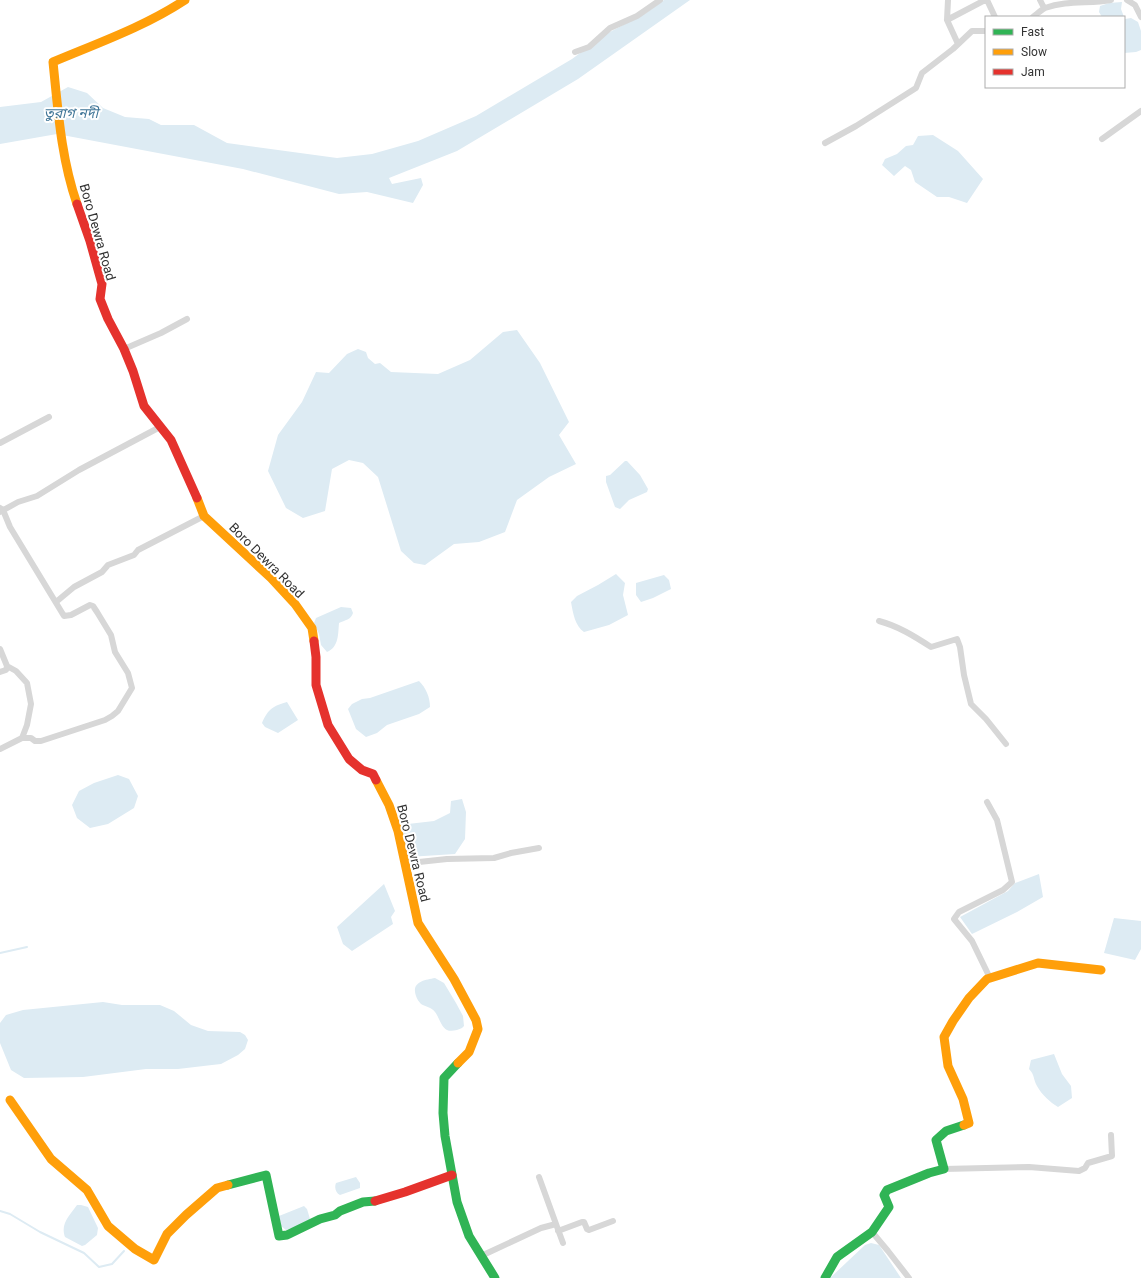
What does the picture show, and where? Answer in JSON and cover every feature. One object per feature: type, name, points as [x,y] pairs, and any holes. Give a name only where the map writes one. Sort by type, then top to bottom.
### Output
[{"type":"street","name":"Boro Dewra Road","points":[[185,0],[168,12],[140,26],[53,62],[60,136],[71,187],[90,241],[102,284],[100,299],[124,349],[133,371],[144,406],[171,440],[188,476],[204,516],[271,578],[295,604],[312,628],[316,657],[316,685],[328,725],[348,759],[362,770],[373,774],[389,805],[398,831],[418,923],[454,979],[476,1020],[478,1029],[469,1052],[444,1078],[443,1113],[445,1136],[457,1202],[470,1236],[495,1278]]},
{"type":"street","points":[[575,52],[589,47],[610,28],[637,16],[660,0]]},
{"type":"street","points":[[948,0],[947,20],[958,44]]},
{"type":"street","points":[[947,20],[986,0],[994,16]]},
{"type":"street","points":[[1040,0],[1044,8]]},
{"type":"street","points":[[1034,16],[1044,8],[1068,2],[1111,0]]},
{"type":"street","points":[[1127,0],[1136,3],[1141,17]]},
{"type":"street","points":[[826,143],[916,88],[922,73],[972,32],[985,31]]},
{"type":"street","points":[[1102,139],[1141,111]]},
{"type":"street","points":[[124,349],[161,333],[187,319]]},
{"type":"street","points":[[0,443],[49,417]]},
{"type":"street","points":[[0,749],[22,738],[31,738],[41,741],[105,720],[118,711],[132,688],[128,673],[115,652],[111,635],[93,606],[90,605],[64,616],[1,510],[18,502],[37,496],[79,470],[160,427]]},
{"type":"street","points":[[56,602],[74,587],[102,572],[108,565],[134,555],[138,550],[204,516]]},
{"type":"street","points":[[879,621],[890,624],[914,636],[931,647],[957,639],[960,647],[970,704],[986,718],[1006,744]]},
{"type":"street","points":[[0,649],[7,666],[16,671],[27,683],[31,704],[27,725],[22,738]]},
{"type":"street","points":[[0,672],[6,670],[7,666]]},
{"type":"street","points":[[987,802],[997,820],[1012,882],[1003,890],[959,912],[954,919],[972,941],[990,978]]},
{"type":"street","points":[[404,858],[419,862],[447,859],[494,858],[510,853],[539,848]]},
{"type":"street","points":[[944,1169],[936,1140],[946,1131],[969,1123],[962,1099],[948,1066],[944,1037],[952,1021],[969,998],[987,979],[1038,963],[1090,970],[1101,970]]},
{"type":"street","points":[[10,1100],[52,1159],[87,1190],[108,1226],[135,1249],[154,1260],[167,1234],[186,1215],[218,1188],[238,1182],[266,1175],[279,1236],[287,1235],[320,1219],[335,1215],[346,1208],[363,1202],[376,1201],[452,1175]]},
{"type":"street","points":[[826,1278],[837,1257],[872,1232],[889,1207],[884,1195],[887,1190],[929,1173],[944,1169],[1029,1168],[1079,1172],[1085,1168],[1088,1163],[1112,1156],[1111,1135]]},
{"type":"street","points":[[540,1177],[563,1243]]},
{"type":"street","points":[[558,1231],[582,1222],[584,1222],[589,1230],[613,1222]]},
{"type":"street","points":[[481,1256],[541,1228],[556,1224]]},
{"type":"street","points":[[872,1232],[888,1250],[908,1278]]},
{"type":"water","name":"তুরাগ নদী","points":[[664,0],[690,0],[578,79],[457,151],[389,178],[392,184],[421,178],[423,185],[413,203],[367,192],[339,194],[243,169],[57,134],[0,144],[0,107],[41,102],[68,87],[87,93],[103,108],[125,117],[149,119],[161,125],[194,125],[227,143],[337,158],[372,154],[418,141],[476,116],[572,59],[606,34],[646,13]]},
{"type":"water","points":[[1122,2],[1121,9],[1124,16],[1101,16],[1099,12],[1100,6],[1109,3]]},
{"type":"water","points":[[1131,18],[1138,22],[1141,31],[1141,50],[1125,53],[1125,19]]},
{"type":"water","points":[[933,135],[958,151],[983,179],[967,203],[949,197],[937,197],[915,182],[911,170],[905,166],[894,176],[882,165],[885,159],[897,154],[906,146],[913,145],[918,136]]},
{"type":"water","points":[[517,330],[540,363],[569,422],[559,435],[576,464],[549,477],[517,500],[505,532],[479,542],[454,544],[425,565],[414,563],[401,551],[378,477],[363,463],[349,460],[332,469],[325,511],[303,518],[286,508],[268,471],[278,435],[302,402],[316,372],[329,373],[347,354],[358,349],[366,352],[368,358],[375,364],[380,363],[391,372],[438,374],[470,360],[503,332]]},
{"type":"water","points":[[625,461],[627,461],[640,475],[648,489],[647,492],[629,500],[620,509],[615,507],[606,482],[606,476],[610,475]]},
{"type":"water","points":[[616,574],[625,583],[623,595],[628,615],[609,625],[584,632],[576,623],[571,602],[577,596]]},
{"type":"water","points":[[664,575],[669,580],[671,589],[641,602],[636,595],[636,583]]},
{"type":"water","points":[[341,607],[351,608],[353,613],[349,618],[339,623],[336,644],[327,652],[321,645],[319,634],[314,623],[316,618]]},
{"type":"water","points":[[419,681],[427,693],[430,707],[419,714],[387,725],[377,733],[366,737],[356,729],[348,709],[352,704],[362,699],[370,698]]},
{"type":"water","points":[[287,702],[298,720],[278,733],[265,727],[262,723],[266,714],[278,705]]},
{"type":"water","points":[[118,775],[129,779],[138,796],[134,808],[108,824],[90,828],[77,818],[72,805],[79,791],[94,783]]},
{"type":"water","points":[[462,799],[466,812],[465,839],[455,854],[408,857],[402,834],[408,824],[434,821],[450,813],[451,801]]},
{"type":"water","points":[[1039,874],[1043,897],[1017,912],[972,934],[960,917],[1008,891],[1015,883]]},
{"type":"water","points":[[384,884],[395,911],[391,917],[393,924],[352,951],[343,944],[337,927]]},
{"type":"water","points":[[1114,918],[1141,921],[1141,949],[1135,960],[1104,953]]},
{"type":"water","points":[[435,978],[444,983],[456,1003],[463,1016],[464,1026],[462,1028],[452,1031],[447,1030],[443,1027],[433,1010],[421,1004],[417,999],[415,988],[417,985],[420,982]]},
{"type":"water","points":[[103,1002],[122,1005],[160,1005],[174,1011],[191,1025],[208,1031],[240,1032],[245,1035],[248,1040],[245,1049],[238,1055],[221,1064],[178,1069],[146,1069],[83,1077],[24,1078],[11,1070],[0,1043],[0,1023],[6,1015],[23,1010]]},
{"type":"water","points":[[1054,1054],[1062,1074],[1071,1086],[1072,1098],[1058,1107],[1049,1101],[1041,1092],[1029,1069],[1031,1060]]},
{"type":"water","points":[[356,1177],[360,1183],[360,1188],[340,1195],[337,1193],[335,1188],[336,1183]]},
{"type":"water","points":[[77,1205],[88,1207],[98,1228],[97,1235],[82,1246],[65,1237],[64,1232],[66,1220]]},
{"type":"water","points":[[304,1206],[307,1209],[310,1219],[304,1224],[286,1230],[281,1226],[279,1216]]},
{"type":"water","points":[[871,1243],[879,1245],[901,1278],[830,1278],[865,1245]]},
{"type":"waterway","points":[[0,953],[27,947]]},
{"type":"waterway","points":[[0,1211],[10,1214],[40,1232],[84,1253],[99,1267],[112,1264],[124,1251]]},
{"type":"traffic: fast","points":[[458,1063],[444,1078],[443,1113],[445,1136],[457,1202],[469,1236],[495,1278]]},
{"type":"traffic: fast","points":[[825,1278],[837,1257],[872,1232],[889,1207],[884,1195],[887,1190],[929,1173],[944,1169],[936,1140],[946,1131],[964,1125]]},
{"type":"traffic: fast","points":[[228,1185],[266,1175],[279,1236],[287,1235],[320,1219],[335,1215],[340,1211],[363,1202],[375,1201]]},
{"type":"traffic: slow","points":[[77,204],[67,169],[64,152],[53,62],[137,26],[185,0]]},
{"type":"traffic: slow","points":[[197,498],[204,516],[271,578],[295,604],[312,628],[314,641]]},
{"type":"traffic: slow","points":[[376,780],[389,805],[398,831],[418,923],[454,979],[476,1020],[478,1029],[469,1052],[458,1063]]},
{"type":"traffic: slow","points":[[964,1125],[969,1123],[963,1099],[948,1066],[944,1037],[969,998],[987,979],[1038,963],[1101,970]]},
{"type":"traffic: slow","points":[[10,1100],[51,1159],[87,1190],[108,1226],[135,1249],[154,1260],[167,1234],[217,1188],[228,1185]]},
{"type":"traffic: jam","points":[[77,204],[90,241],[102,284],[100,299],[108,319],[124,349],[133,371],[144,406],[171,440],[197,498]]},
{"type":"traffic: jam","points":[[314,641],[316,657],[316,685],[328,725],[349,759],[362,770],[373,774],[376,780]]},
{"type":"traffic: jam","points":[[375,1201],[452,1175]]}]
